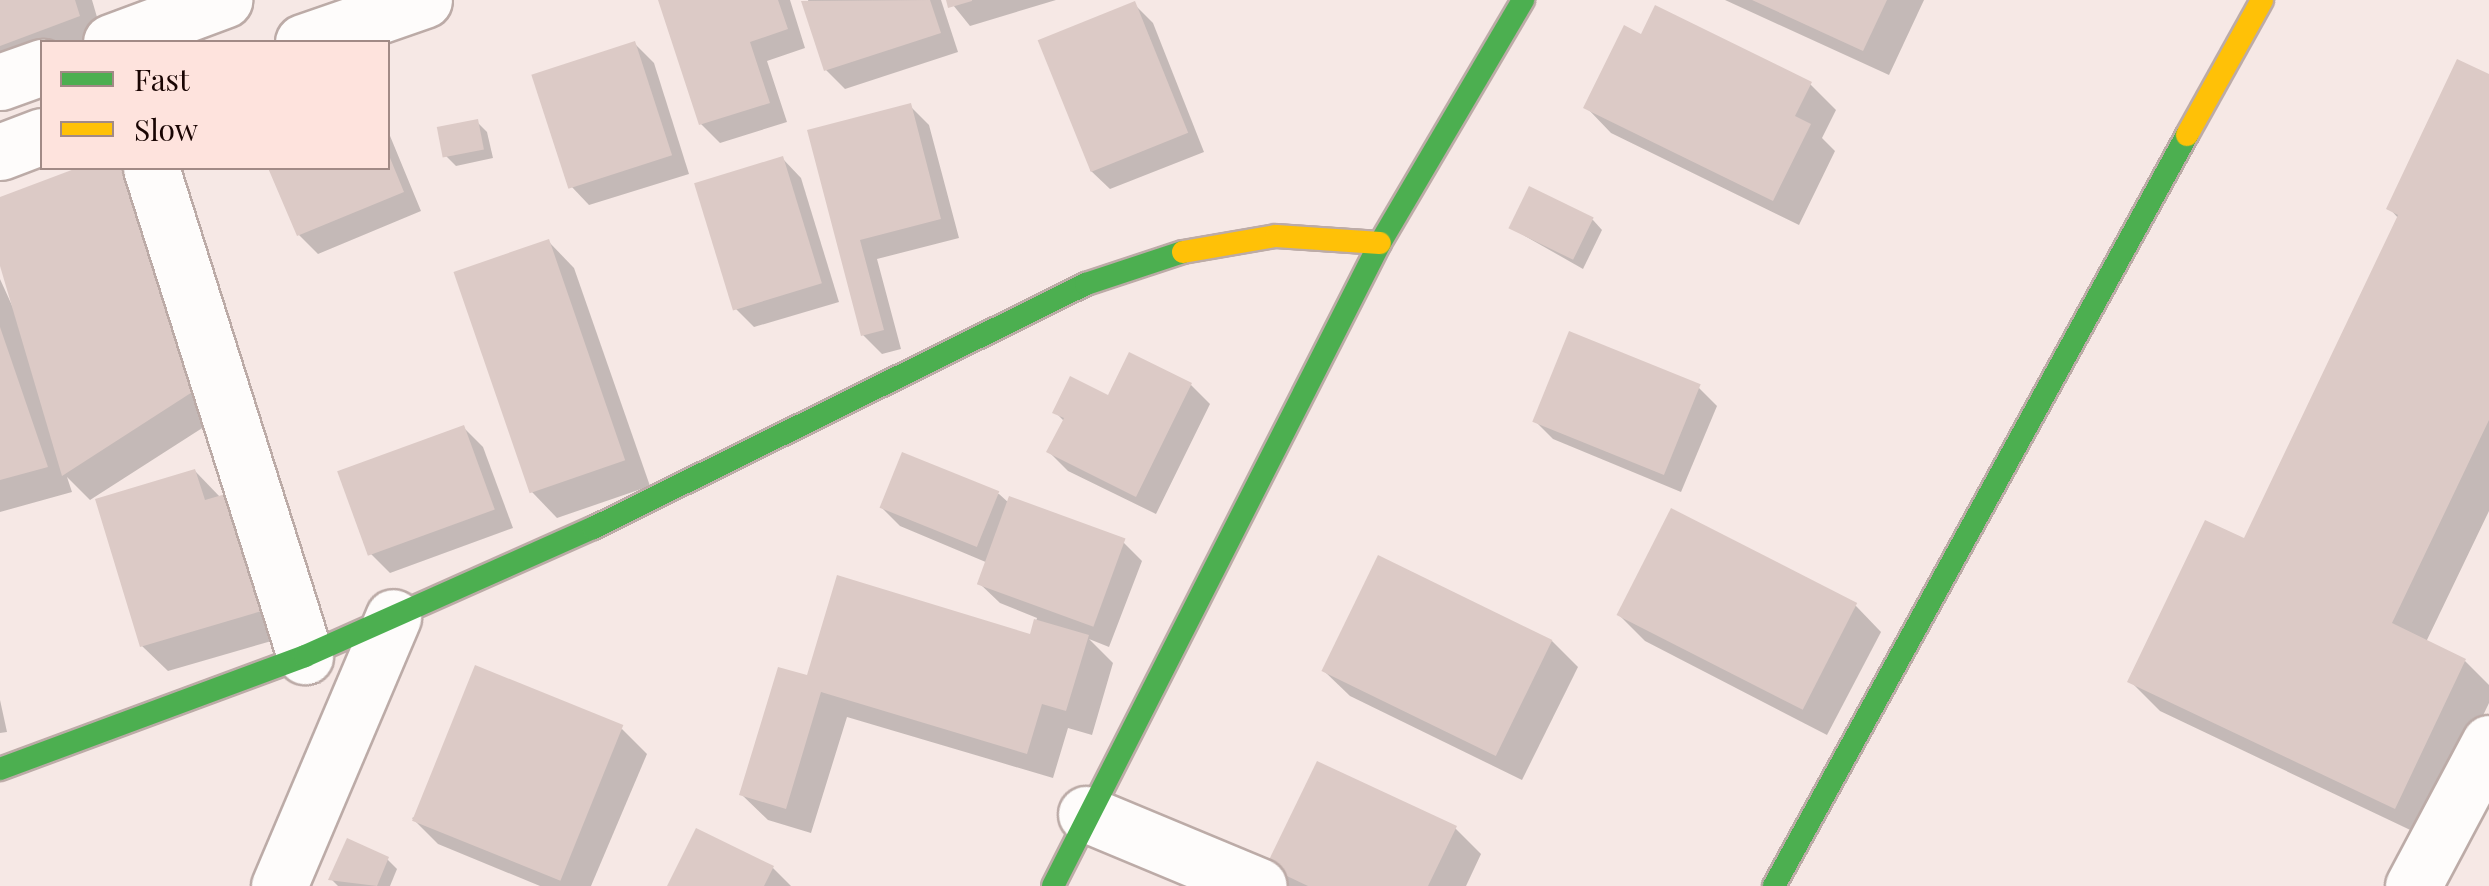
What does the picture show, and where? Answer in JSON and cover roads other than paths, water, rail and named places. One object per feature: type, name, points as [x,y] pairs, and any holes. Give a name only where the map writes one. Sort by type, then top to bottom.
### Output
[{"type":"street","points":[[98,0],[110,40]]},
{"type":"street","points":[[116,40],[224,0]]},
{"type":"street","points":[[310,40],[424,0]]},
{"type":"street","points":[[1774,886],[2262,0]]},
{"type":"street","points":[[1053,886],[1086,814],[1380,243],[1519,3]]},
{"type":"street","points":[[0,82],[40,68]]},
{"type":"street","points":[[0,152],[40,137]]},
{"type":"street","points":[[152,170],[305,656]]},
{"type":"street","points":[[0,769],[305,656],[594,528],[1086,284],[1184,252],[1276,236],[1380,243]]},
{"type":"street","points":[[279,886],[393,617]]},
{"type":"street","points":[[2413,886],[2489,743]]},
{"type":"street","points":[[1086,814],[1258,886]]}]
